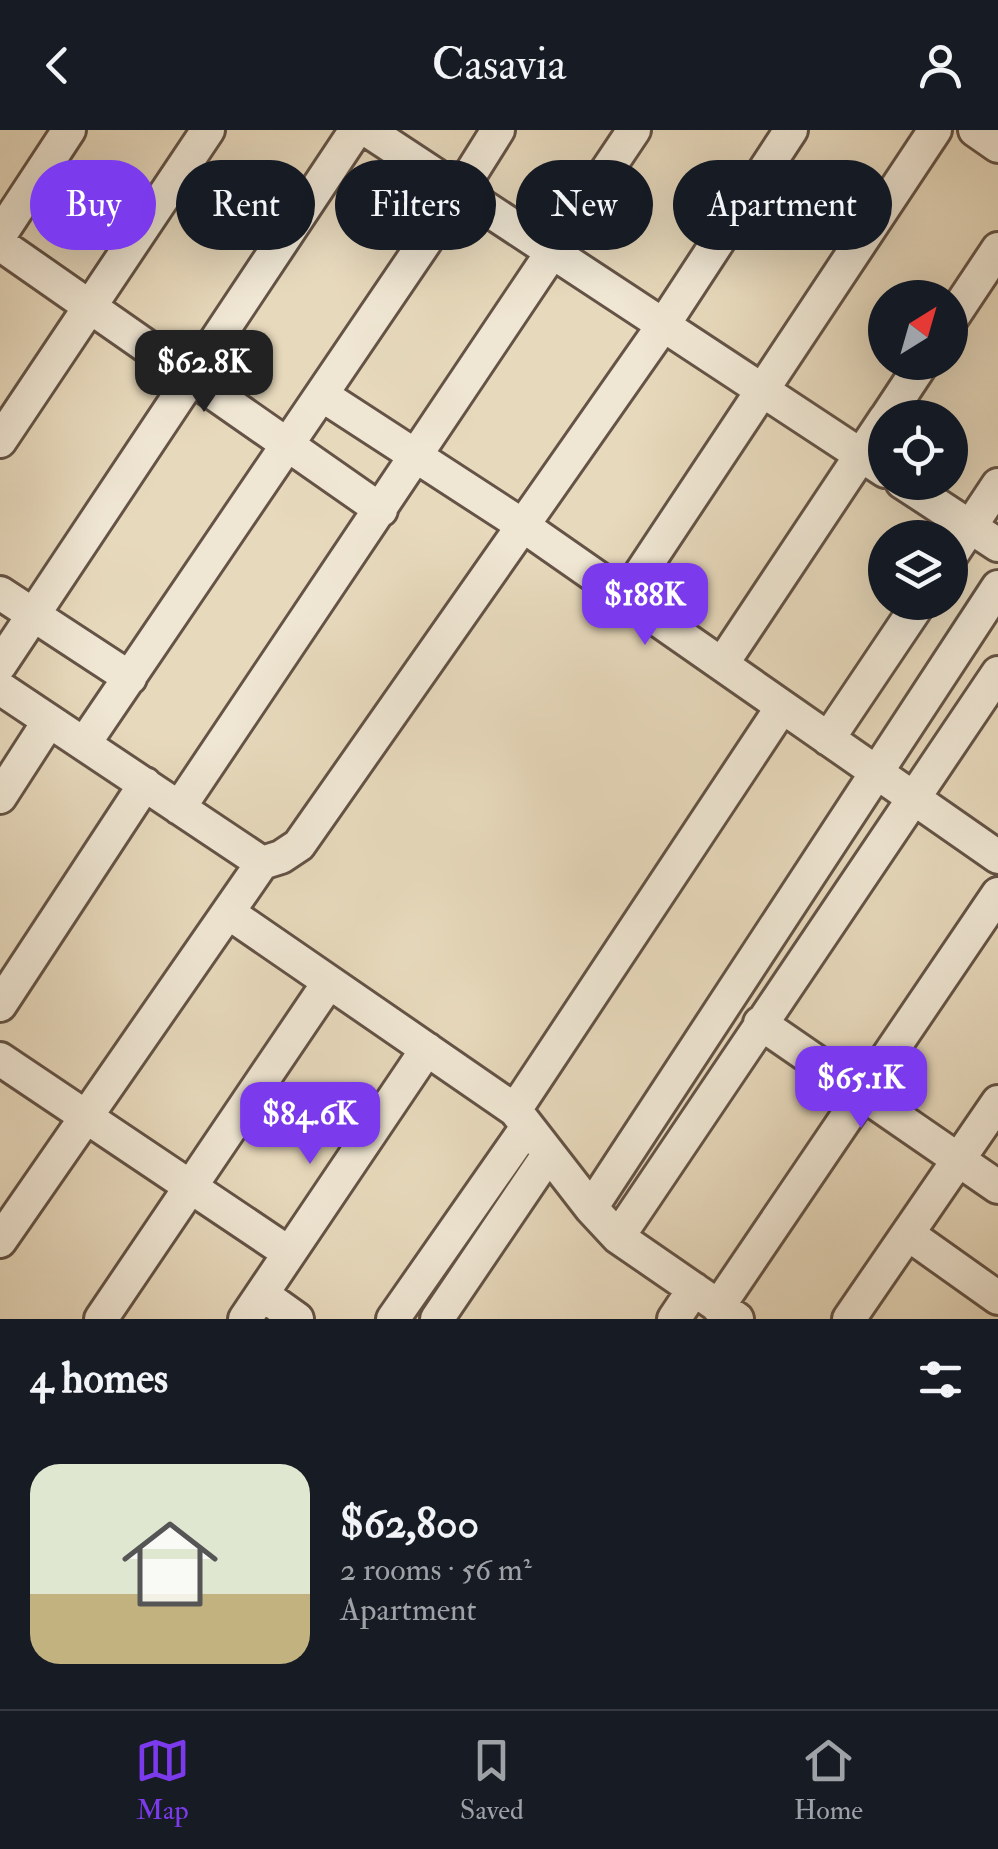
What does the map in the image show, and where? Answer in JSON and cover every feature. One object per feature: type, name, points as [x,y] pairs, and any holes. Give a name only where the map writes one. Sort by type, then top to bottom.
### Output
[{"type":"street","points":[[0,235],[69,130]]},
{"type":"street","points":[[0,441],[208,130]]},
{"type":"street","points":[[0,665],[356,130]]},
{"type":"street","points":[[367,130],[414,160]]},
{"type":"street","points":[[180,808],[634,130]]},
{"type":"street","points":[[0,1242],[262,863],[281,857],[299,844],[664,324],[790,130]]},
{"type":"street","points":[[625,596],[935,130]]},
{"type":"street","points":[[975,130],[998,146]]},
{"type":"street","points":[[478,160],[493,132]]},
{"type":"street","points":[[496,213],[868,460]]},
{"type":"street","points":[[0,244],[380,510]]},
{"type":"street","points":[[968,295],[998,249]]},
{"type":"street","points":[[84,744],[420,250]]},
{"type":"street","points":[[322,395],[522,525],[998,856]]},
{"type":"street","points":[[722,664],[868,470]]},
{"type":"street","points":[[968,531],[998,486]]},
{"type":"street","points":[[929,500],[998,545]]},
{"type":"street","points":[[591,1208],[998,587]]},
{"type":"street","points":[[0,593],[130,678]]},
{"type":"street","points":[[828,739],[908,620]]},
{"type":"street","points":[[618,1237],[998,673]]},
{"type":"street","points":[[0,688],[262,863]]},
{"type":"street","points":[[394,1319],[782,707]]},
{"type":"street","points":[[0,797],[49,721]]},
{"type":"street","points":[[2,996],[144,784]]},
{"type":"street","points":[[674,1319],[716,1305],[998,894]]},
{"type":"street","points":[[230,913],[521,1119],[618,1237],[716,1305]]},
{"type":"street","points":[[101,1319],[330,982]]},
{"type":"street","points":[[760,1023],[998,1187]]},
{"type":"street","points":[[297,1319],[254,1306],[427,1049]]},
{"type":"street","points":[[0,1060],[290,1254]]},
{"type":"street","points":[[849,1319],[998,1102]]},
{"type":"street","points":[[437,1319],[548,1155]]},
{"type":"street","points":[[908,1234],[998,1298]]}]
